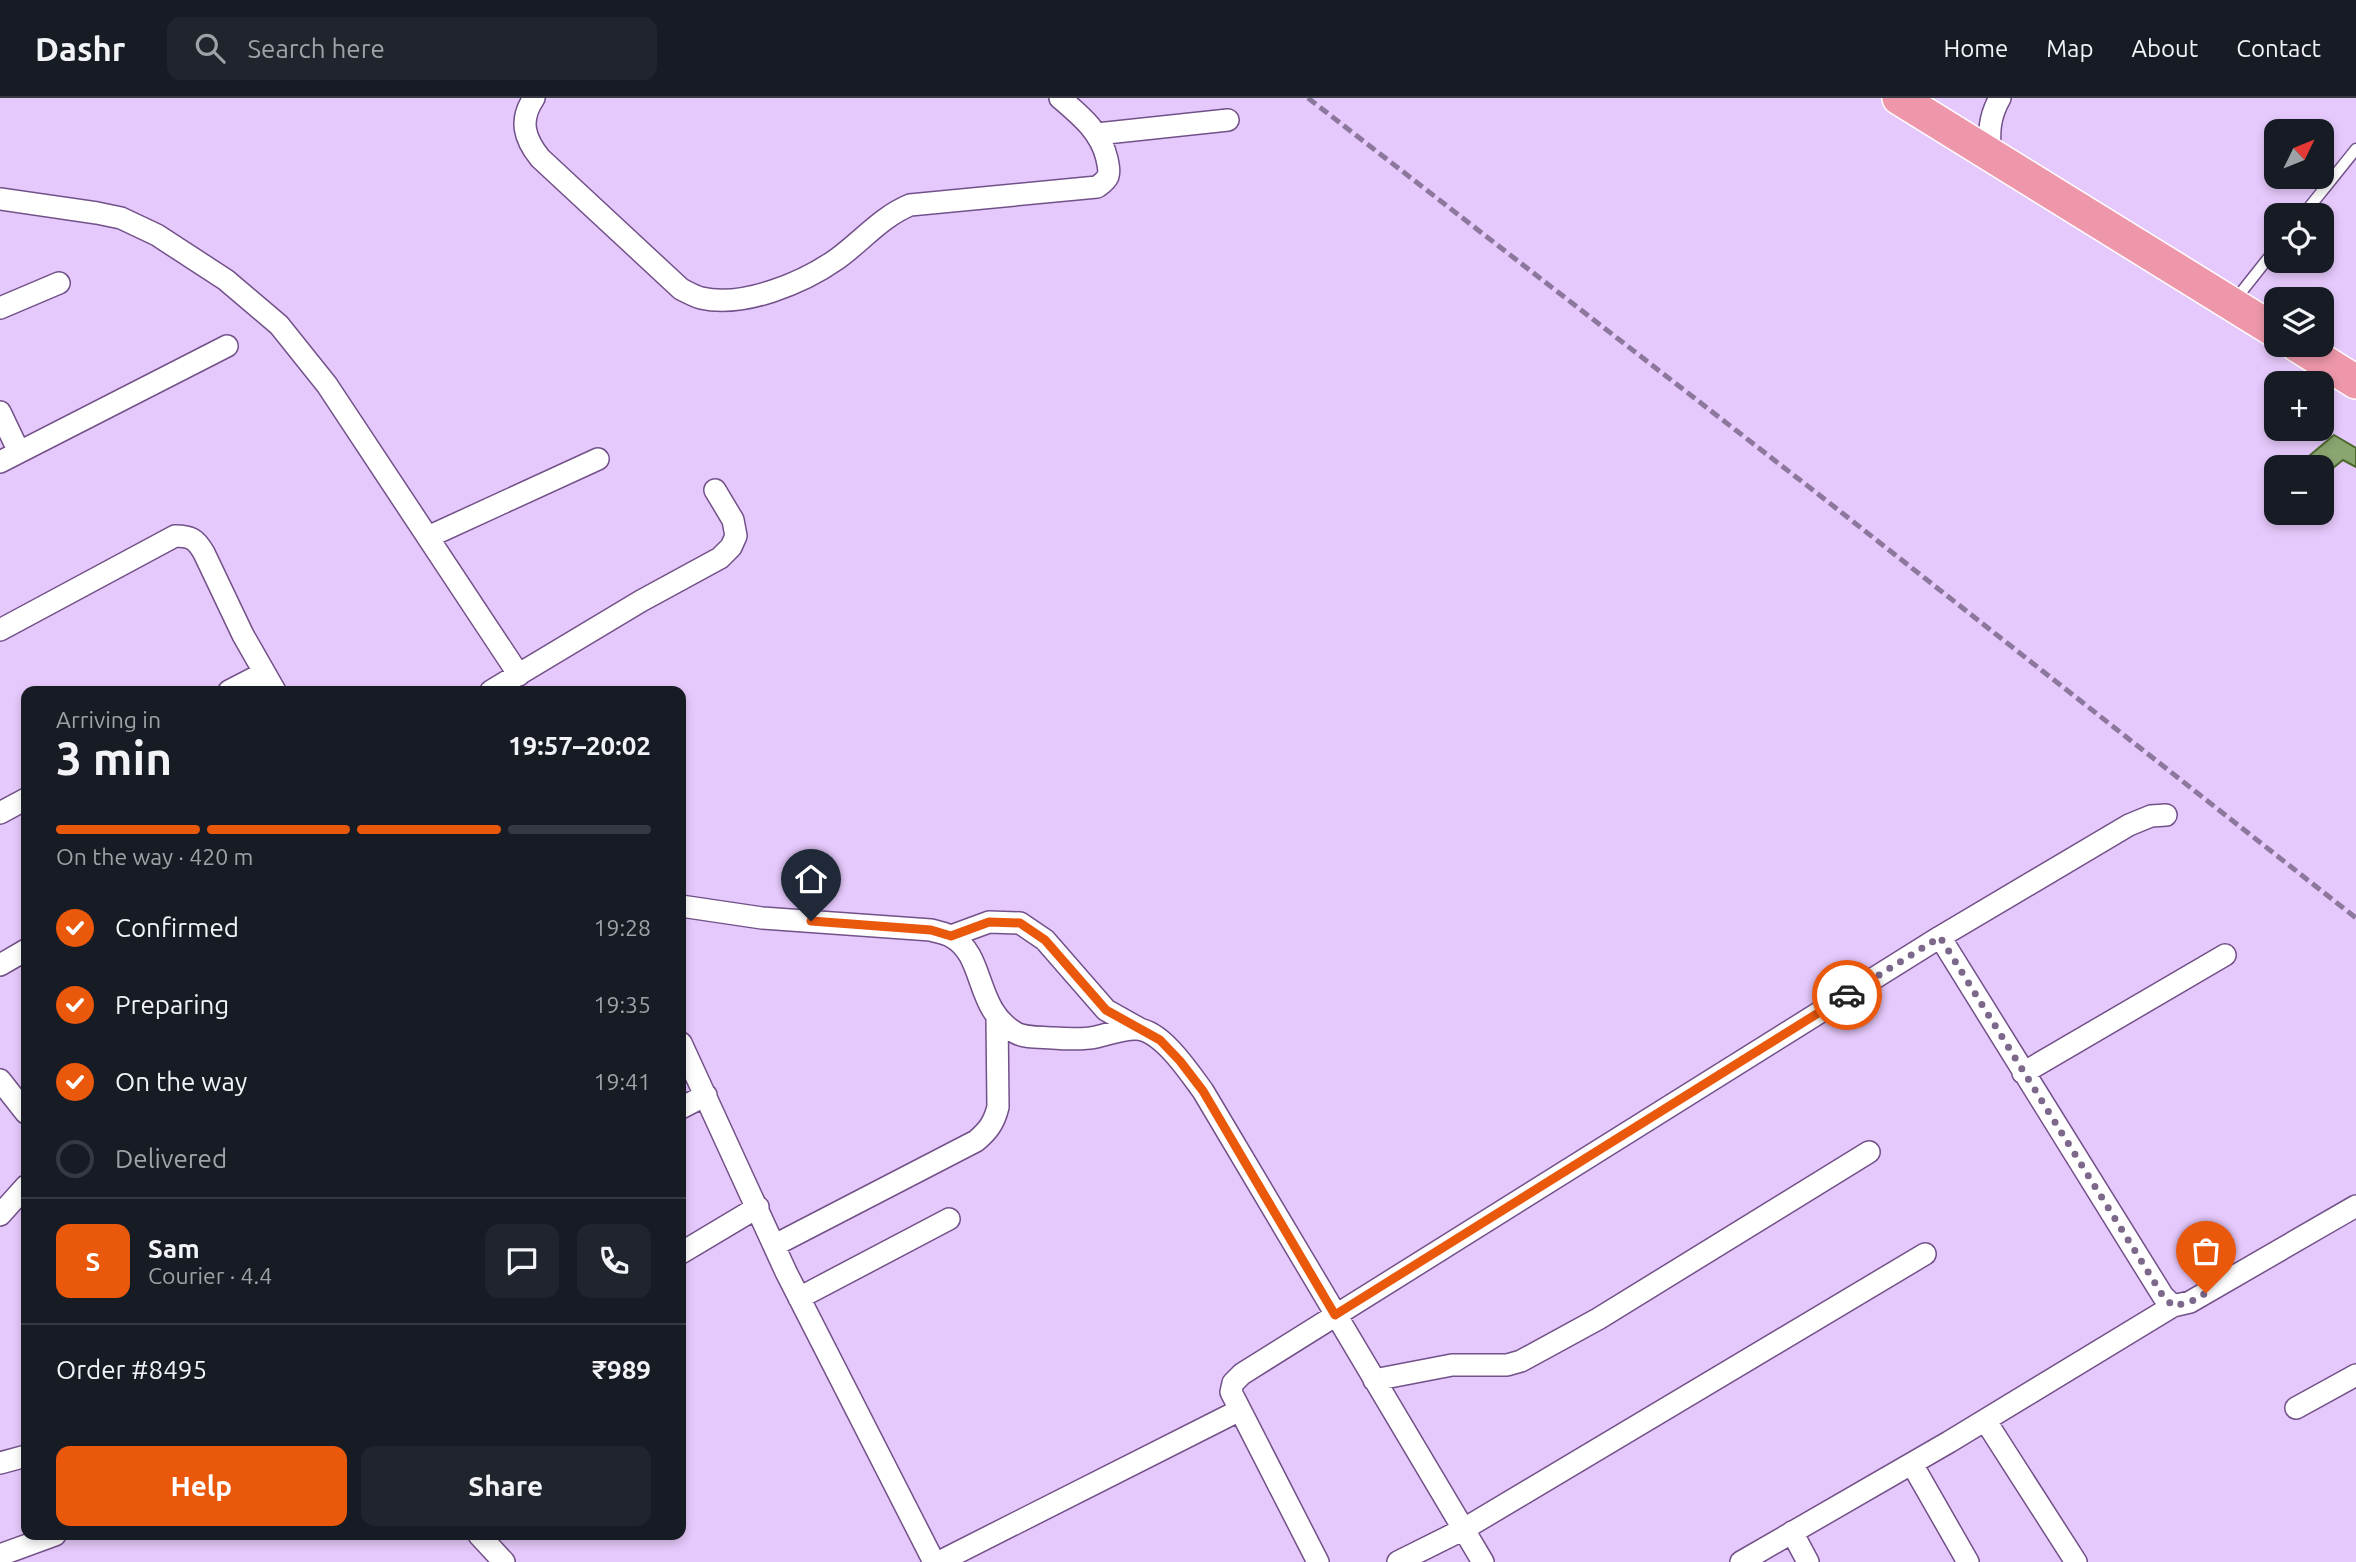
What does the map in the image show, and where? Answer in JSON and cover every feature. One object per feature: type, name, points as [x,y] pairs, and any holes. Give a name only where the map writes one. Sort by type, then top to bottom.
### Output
[{"type":"main road","points":[[1899,98],[2264,324]]},
{"type":"main road","points":[[2316,357],[2356,382]]},
{"type":"street","points":[[534,98],[524,117],[524,130],[530,145],[540,158],[681,289],[700,298],[713,299],[760,295],[810,276],[838,258],[894,211],[910,205],[1097,187],[1107,179],[1110,172],[1106,153],[1097,134],[1060,98]]},
{"type":"street","points":[[1990,154],[1989,126],[1992,111],[2000,98]]},
{"type":"street","points":[[1097,134],[1228,120]]},
{"type":"street","points":[[0,200],[121,218],[157,235],[226,280],[279,325],[327,385],[519,675]]},
{"type":"street","points":[[0,309],[59,284]]},
{"type":"street","points":[[0,462],[228,346]]},
{"type":"street","points":[[0,412],[19,452]]},
{"type":"street","points":[[428,537],[598,459]]},
{"type":"street","points":[[500,686],[641,601],[720,558],[731,547],[736,536],[733,520],[715,490]]},
{"type":"street","points":[[0,630],[175,537],[189,536],[197,541],[204,553],[243,635],[270,682],[252,686]]},
{"type":"street","points":[[0,813],[21,802]]},
{"type":"street","points":[[1318,1562],[1231,1392],[1233,1383],[1242,1374],[1940,937],[2129,825],[2151,816],[2166,815]]},
{"type":"street","points":[[686,907],[762,918],[931,930],[951,936],[965,949],[974,963],[987,1003],[997,1017],[1017,1034],[1069,1039],[1140,1029]]},
{"type":"street","points":[[951,936],[989,922],[1020,923],[1045,940],[1106,1010],[1160,1040],[1180,1061],[1203,1091],[1483,1562]]},
{"type":"street","points":[[1940,937],[2163,1296],[2173,1306]]},
{"type":"street","points":[[0,965],[21,953]]},
{"type":"street","points":[[2023,1073],[2225,955]]},
{"type":"street","points":[[775,1245],[976,1141],[986,1133],[995,1122],[998,1107],[997,1017]]},
{"type":"street","points":[[686,1053],[799,1298],[936,1562],[1240,1410]]},
{"type":"street","points":[[0,1080],[21,1107]]},
{"type":"street","points":[[686,1105],[706,1095]]},
{"type":"street","points":[[1374,1380],[1452,1365],[1507,1365],[1521,1361],[1598,1319],[1869,1152]]},
{"type":"street","points":[[0,1215],[21,1192]]},
{"type":"street","points":[[1741,1562],[1912,1464],[2173,1306],[2190,1302],[2356,1206]]},
{"type":"street","points":[[686,1250],[758,1207]]},
{"type":"street","points":[[799,1298],[949,1219]]},
{"type":"street","points":[[1398,1562],[1464,1529],[1925,1254]]},
{"type":"street","points":[[2296,1408],[2356,1375]]},
{"type":"street","points":[[1985,1420],[2076,1562]]},
{"type":"street","points":[[0,1463],[21,1457]]},
{"type":"street","points":[[1912,1464],[1968,1562]]},
{"type":"street","points":[[1792,1532],[1808,1562]]},
{"type":"street","points":[[0,1555],[41,1540]]},
{"type":"street","points":[[483,1540],[503,1562]]},
{"type":"lane","points":[[2313,203],[2356,149]]},
{"type":"lane","points":[[2231,304],[2264,263]]},
{"type":"building","points":[[2334,435],[2356,448],[2356,467],[2343,460],[2334,467],[2334,455],[2310,455],[2327,441],[2334,441]]},
{"type":"railway","points":[[1308,98],[1818,494],[2356,918]]},
{"type":"way so far","points":[[1847,995],[1940,937],[2163,1296],[2173,1306],[2190,1302],[2206,1293]]},
{"type":"route","points":[[811,921],[931,930],[951,936],[989,922],[1020,923],[1045,940],[1106,1010],[1160,1040],[1180,1061],[1203,1091],[1335,1315],[1847,995]]}]
